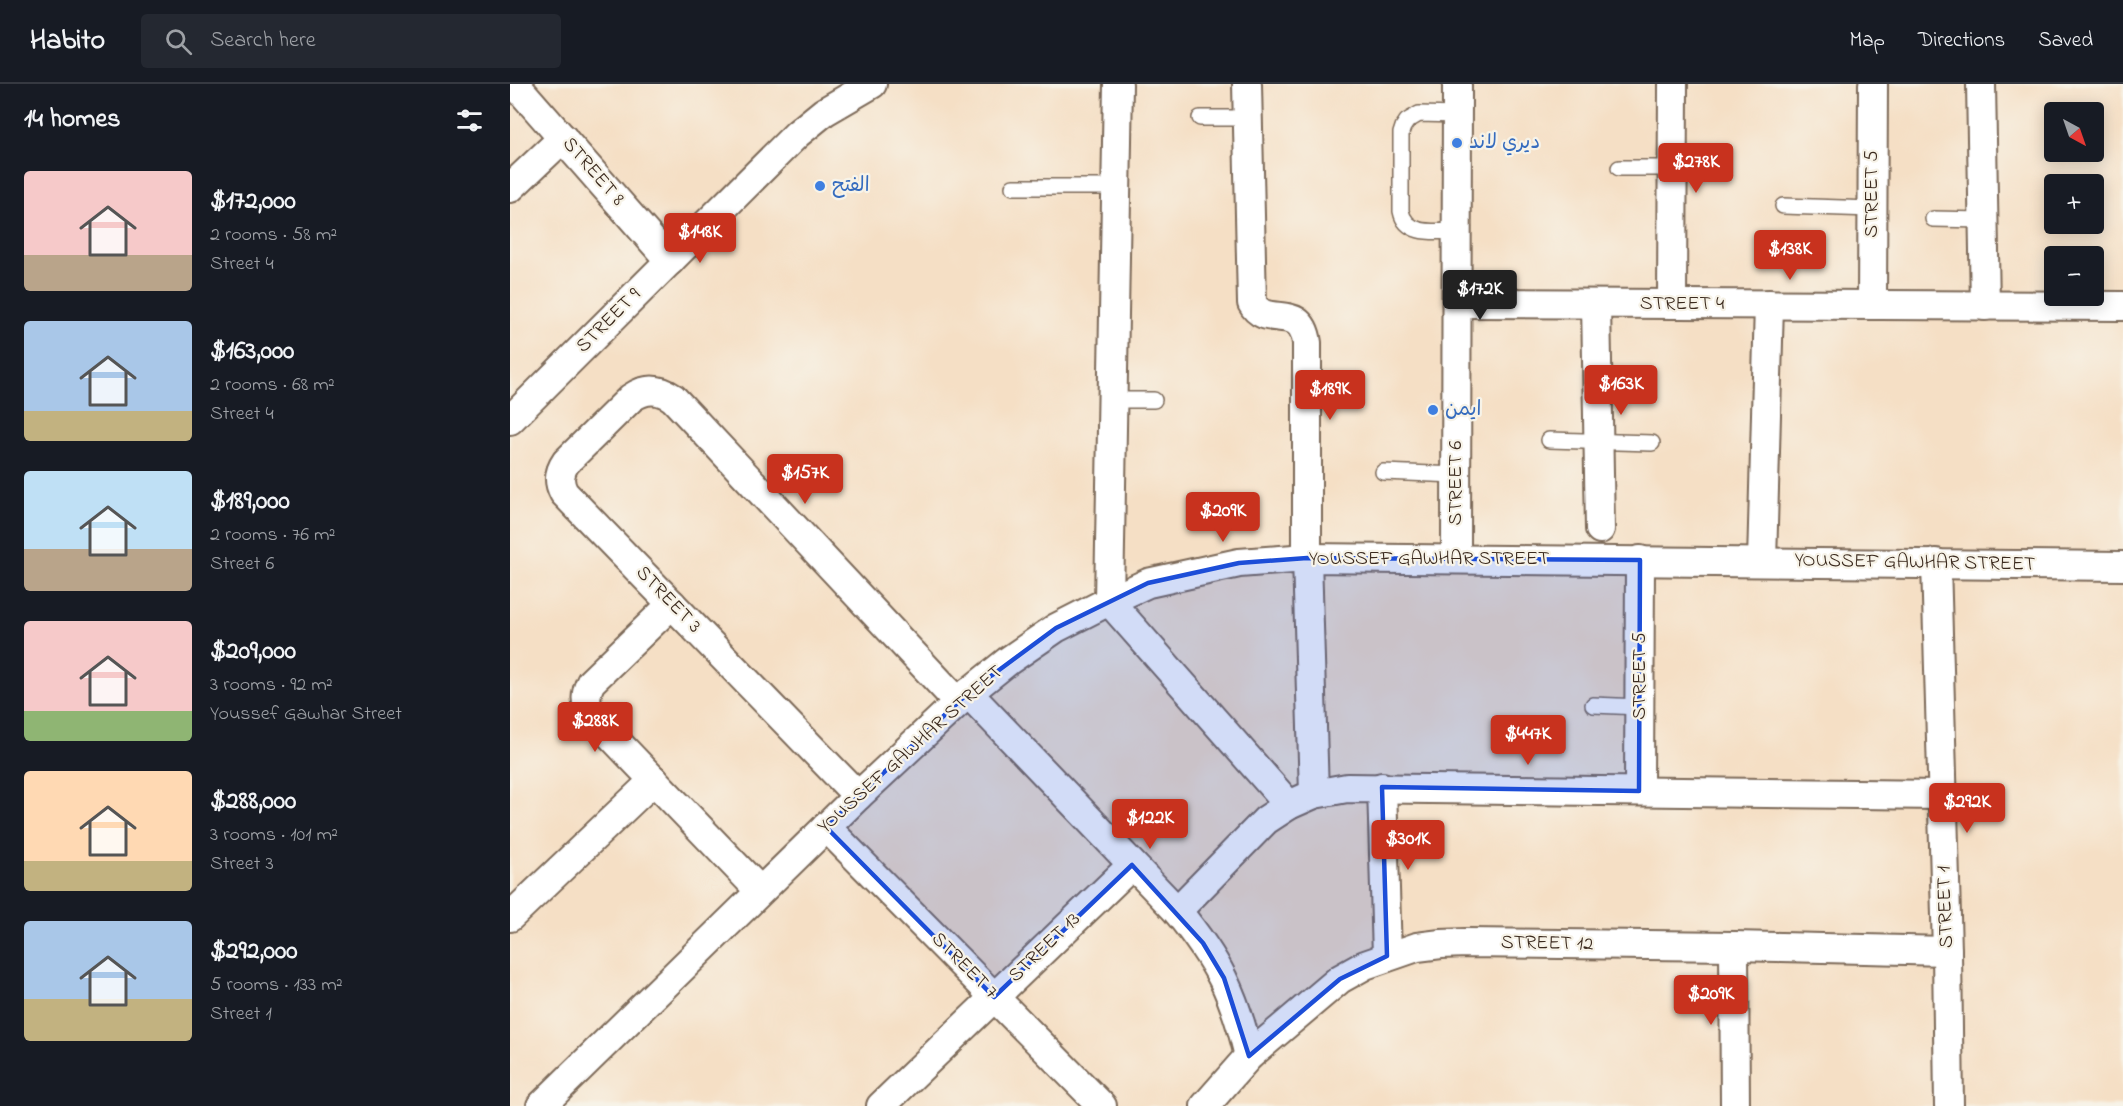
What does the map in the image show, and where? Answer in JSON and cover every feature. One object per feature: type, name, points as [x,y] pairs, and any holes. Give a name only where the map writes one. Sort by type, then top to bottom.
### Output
[{"type":"street","name":"STREET 9","points":[[510,420],[798,134],[824,112],[872,84]]},
{"type":"street","points":[[1118,84],[1109,601],[1301,799]]},
{"type":"street","points":[[1247,84],[1251,303],[1260,314],[1288,316],[1296,320],[1305,334],[1307,558],[1301,799]]},
{"type":"street","name":"STREET 6","points":[[1456,558],[1457,84]]},
{"type":"street","points":[[1672,304],[1673,84]]},
{"type":"street","name":"STREET 5","points":[[1872,305],[1873,84]]},
{"type":"street","points":[[1981,84],[1984,306]]},
{"type":"street","name":"STREET 8","points":[[522,86],[562,138],[670,261]]},
{"type":"street","points":[[510,188],[562,138]]},
{"type":"street","name":"STREET 4","points":[[1457,303],[2123,306]]},
{"type":"street","points":[[1596,304],[1600,529]]},
{"type":"street","points":[[1762,562],[1768,304]]},
{"type":"street","name":"STREET 3","points":[[858,796],[564,493],[560,474],[566,462],[631,398],[639,393],[657,390],[673,398],[963,697]]},
{"type":"street","name":"YOUSSEF GAWHAR STREET","points":[[544,1105],[760,891],[963,697],[1008,661],[1056,628],[1148,584],[1239,563],[1307,558],[2123,566]]},
{"type":"street","name":"STREET 5","points":[[1639,791],[1640,560]]},
{"type":"street","name":"STREET 1","points":[[1936,563],[1949,1106]]},
{"type":"street","points":[[672,604],[591,682],[586,704],[593,717],[760,891]]},
{"type":"street","points":[[963,697],[1177,911],[1203,943],[1224,978],[1240,1016],[1249,1056]]},
{"type":"street","points":[[510,917],[654,780]]},
{"type":"street","points":[[1382,787],[1387,956]]},
{"type":"street","points":[[1177,911],[1260,826],[1301,799],[1347,788],[1942,795]]},
{"type":"street","name":"STREET 7","points":[[826,827],[1102,1106]]},
{"type":"street","name":"STREET 13","points":[[881,1106],[1132,865]]},
{"type":"street","name":"STREET 12","points":[[1205,1106],[1249,1056],[1340,980],[1365,965],[1416,947],[1450,944],[1734,946],[1947,951]]},
{"type":"street","points":[[1734,946],[1735,1106]]},
{"type":"lane","points":[[1457,115],[1419,114],[1407,121],[1401,133],[1401,211],[1405,223],[1415,230],[1457,231]]},
{"type":"lane","points":[[1200,118],[1247,118]]},
{"type":"lane","points":[[1619,168],[1673,168]]},
{"type":"lane","points":[[1013,187],[1116,187]]},
{"type":"lane","points":[[1783,206],[1872,209]]},
{"type":"lane","points":[[1933,219],[1983,220]]},
{"type":"lane","points":[[1113,400],[1154,400]]},
{"type":"lane","points":[[1549,440],[1652,443]]},
{"type":"lane","points":[[1383,472],[1456,475]]},
{"type":"lane","points":[[1593,705],[1640,706]]},
{"type":"highlighted area","points":[[1307,558],[1640,560],[1639,791],[1382,787],[1387,956],[1340,979],[1249,1056],[1224,978],[1203,943],[1132,865],[994,997],[826,827],[968,693],[1056,628],[1148,583],[1239,563]]},
{"type":"place","name":"ديري لاند","points":[[1457,143]]},
{"type":"place","name":"الفتح","points":[[820,186]]},
{"type":"place","name":"ايمن","points":[[1433,410]]}]
